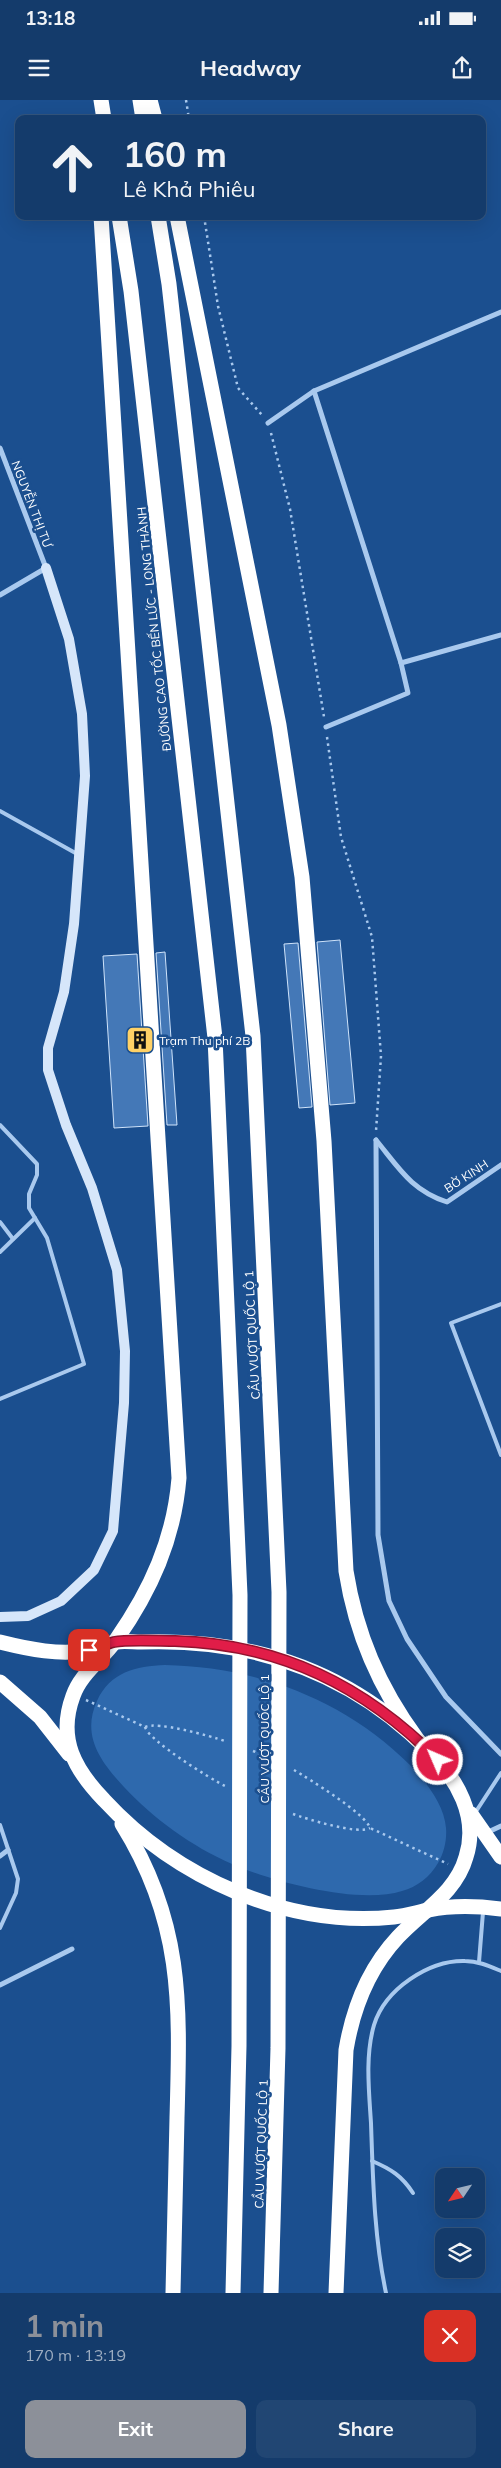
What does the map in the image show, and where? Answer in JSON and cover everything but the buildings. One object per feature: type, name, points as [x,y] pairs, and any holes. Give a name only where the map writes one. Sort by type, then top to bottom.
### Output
[{"type":"highway","points":[[92,100],[94,115]]},
{"type":"highway","points":[[101,100],[103,115]]},
{"type":"highway","points":[[140,100],[142,115]]},
{"type":"highway","points":[[150,100],[154,115]]},
{"type":"highway","points":[[79,1771],[68,1744],[69,1706],[73,1694],[89,1670],[115,1642],[142,1600],[161,1563],[173,1522],[179,1464],[160,1199],[142,874],[100,220]]},
{"type":"highway","name":"ĐƯỜNG CAO TỐC BẾN LỨC - LONG THÀNH","points":[[120,220],[131,291],[215,1038]]},
{"type":"highway","name":"CẦU VƯỢT QUỐC LỘ 1","points":[[159,220],[169,284],[253,1036],[279,1592],[278,2048],[271,2293]]},
{"type":"highway","points":[[178,220],[279,725],[302,877],[326,1180],[346,1571],[350,1598],[366,1650],[388,1696],[417,1739]]},
{"type":"highway","name":"CẦU VƯỢT QUỐC LỘ 1","points":[[215,1038],[240,1595],[239,2046],[232,2293]]},
{"type":"highway","points":[[0,1642],[39,1650],[64,1651],[89,1650],[115,1642],[165,1641],[217,1644],[277,1658],[318,1673],[345,1686],[378,1708],[417,1739],[438,1760],[464,1799],[472,1817],[483,1834],[501,1857]]},
{"type":"highway","points":[[0,1682],[40,1717],[79,1771],[132,1829],[197,1874],[248,1897],[306,1912],[335,1916],[395,1918],[446,1907],[501,1909]]},
{"type":"highway","points":[[336,2293],[346,2050],[350,2030],[363,1990],[373,1972],[397,1938],[445,1893],[462,1870],[470,1842],[470,1828],[464,1799]]},
{"type":"highway","points":[[113,1810],[141,1858],[152,1883],[170,1940],[176,1969],[180,2028],[173,2293]]},
{"type":"street","points":[[268,423],[314,391],[501,312]]},
{"type":"street","points":[[314,391],[401,664],[408,694],[326,727]]},
{"type":"street","name":"NGUYỄN THỊ TƯ","points":[[0,448],[46,568]]},
{"type":"street","points":[[0,595],[46,568],[69,639],[82,714],[85,776],[73,934],[64,992],[48,1048],[48,1070],[66,1125],[92,1188],[117,1270],[125,1351],[124,1403],[113,1531],[94,1570],[61,1601],[28,1616],[0,1617]]},
{"type":"street","points":[[401,664],[501,635]]},
{"type":"street","points":[[376,1140],[378,1536],[389,1602],[407,1639],[446,1697],[501,1754]]},
{"type":"street","name":"BỜ KINH","points":[[376,1140],[412,1184],[433,1197],[447,1202],[501,1165]]},
{"type":"street","points":[[483,1834],[501,1826]]},
{"type":"street","points":[[0,1856],[8,1850]]},
{"type":"street","points":[[0,1985],[72,1949]]},
{"type":"lane","points":[[0,811],[79,855]]},
{"type":"lane","points":[[0,1125],[37,1164],[37,1175],[28,1202],[47,1238],[84,1364],[0,1399]]},
{"type":"lane","points":[[0,1252],[35,1218]]},
{"type":"lane","points":[[0,1222],[13,1239]]},
{"type":"lane","points":[[501,1304],[451,1323],[501,1455]]},
{"type":"lane","points":[[472,1817],[501,1773]]},
{"type":"lane","points":[[0,1825],[16,1869],[18,1886],[0,1928]]},
{"type":"lane","points":[[479,1962],[483,1907]]},
{"type":"lane","points":[[386,2293],[376,2233],[369,2063],[371,2036],[379,2014],[400,1988],[420,1972],[454,1961],[479,1962],[501,1971]]},
{"type":"lane","points":[[372,2161],[393,2169],[414,2193]]},
{"type":"path","points":[[186,100],[188,115]]},
{"type":"path","points":[[205,220],[218,306],[238,388],[268,423],[290,509],[326,727],[341,838],[372,937],[381,1056],[376,1140]]},
{"type":"path","points":[[73,1694],[145,1727]]},
{"type":"path","points":[[370,1828],[462,1870]]},
{"type":"shaded area","points":[[165,1665],[233,1672],[266,1680],[328,1705],[357,1722],[384,1742],[410,1765],[422,1779],[442,1810],[446,1828],[445,1842],[442,1855],[435,1868],[423,1881],[413,1887],[384,1895],[363,1895],[316,1890],[270,1878],[232,1864],[202,1849],[174,1831],[136,1799],[108,1768],[96,1748],[91,1726],[97,1701],[109,1683],[125,1672],[134,1669]]},
{"type":"place","name":"Trạm Thu phí 2B","points":[[140,1040]]},
{"type":"route","points":[[89,1650],[115,1642],[165,1641],[217,1644],[269,1655],[294,1663],[345,1686],[394,1719],[438,1760]]}]
